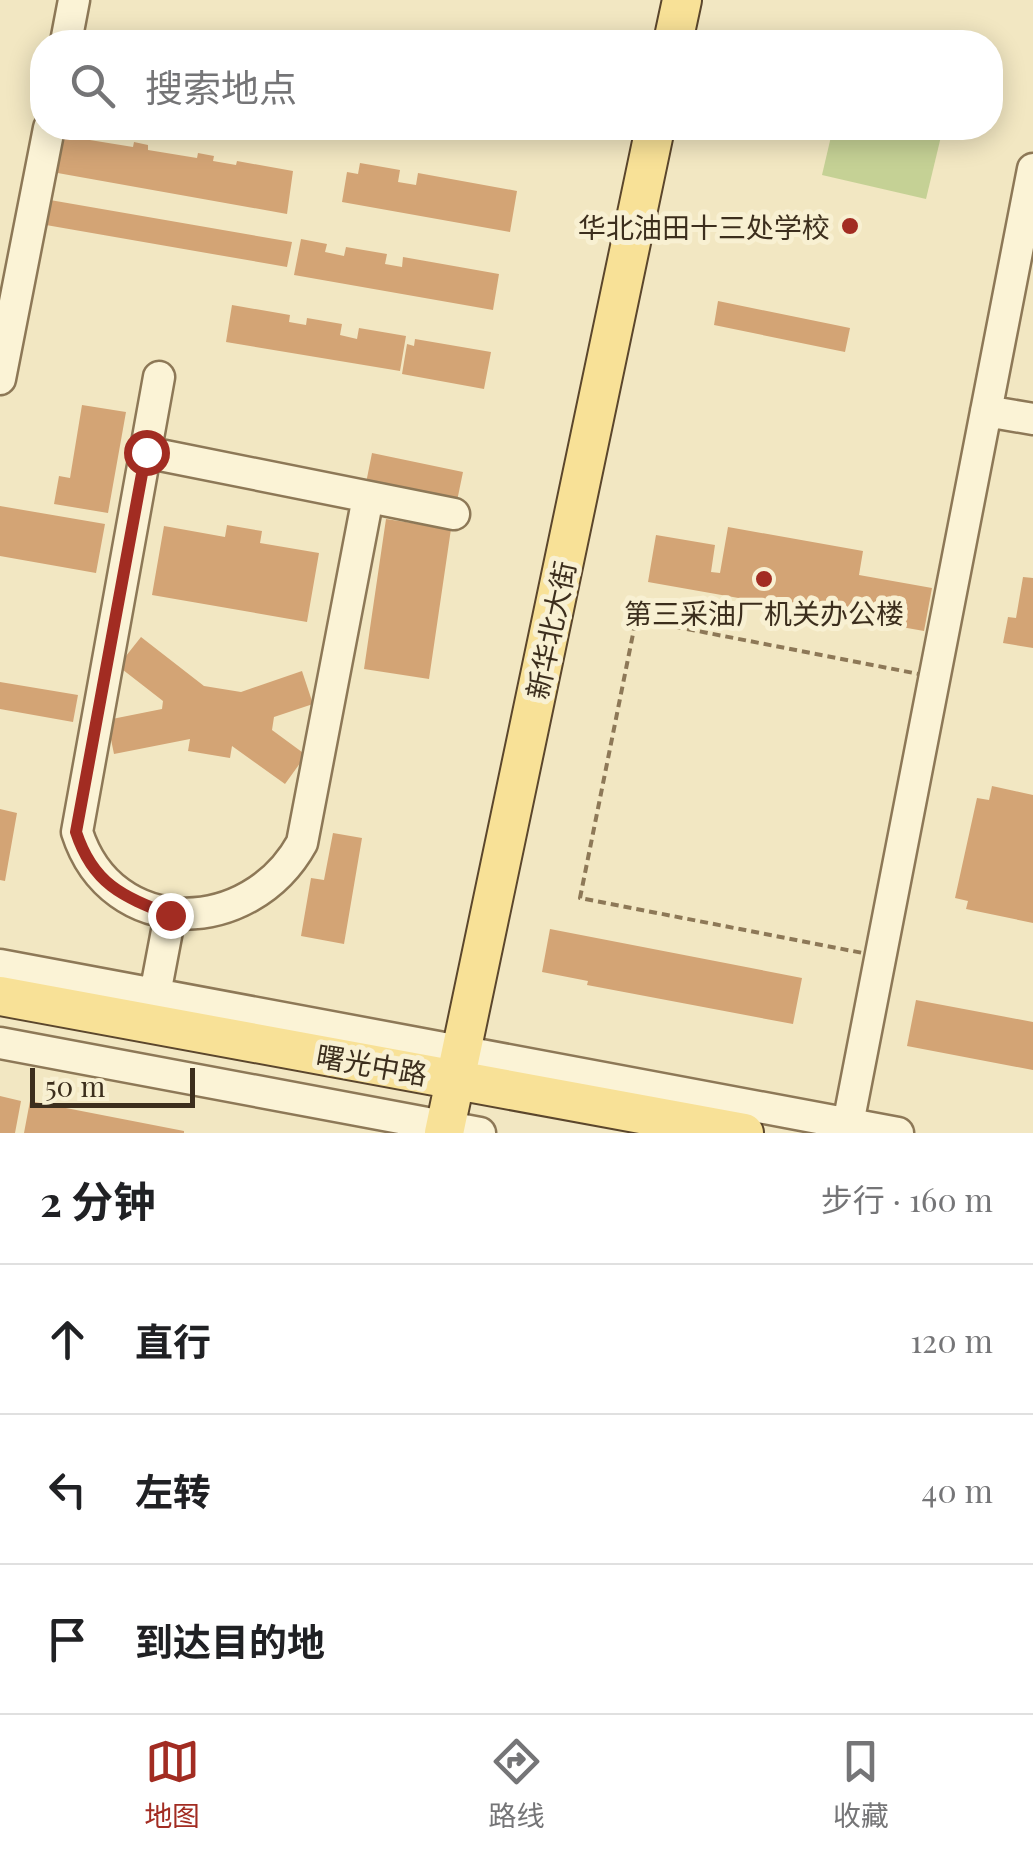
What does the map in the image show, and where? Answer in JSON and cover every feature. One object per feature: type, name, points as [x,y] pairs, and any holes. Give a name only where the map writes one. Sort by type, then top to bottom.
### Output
[{"type":"main road","points":[[652,30],[658,0]]},
{"type":"main road","points":[[676,30],[682,0]]},
{"type":"main road","name":"新华北大街","points":[[443,1100],[629,140]]},
{"type":"main road","name":"新华北大街","points":[[443,1100],[652,140]]},
{"type":"main road","name":"曙光中路","points":[[0,996],[152,1008],[443,1100],[744,1133]]},
{"type":"main road","name":"曙光中路","points":[[0,1019],[618,1133]]},
{"type":"street","points":[[68,30],[74,0]]},
{"type":"street","points":[[0,379],[47,140]]},
{"type":"street","points":[[848,1124],[1033,169]]},
{"type":"street","points":[[159,377],[76,832],[84,856],[104,882],[131,900],[170,915],[212,912],[248,900],[290,864],[302,843],[368,497]]},
{"type":"street","points":[[986,411],[1033,419]]},
{"type":"street","points":[[146,452],[454,514]]},
{"type":"street","points":[[0,965],[152,1008],[170,915]]},
{"type":"street","points":[[0,1043],[443,1100],[848,1124],[898,1133]]},
{"type":"path","points":[[636,619],[924,674],[868,954],[580,898],[636,619]]},
{"type":"green space","points":[[830,140],[940,140],[926,199],[822,175]]},
{"type":"building","points":[[58,140],[133,147],[134,142],[148,145],[148,150],[197,158],[198,153],[214,156],[213,161],[293,171],[287,214],[52,172]]},
{"type":"building","points":[[360,163],[400,170],[398,182],[416,185],[418,173],[517,191],[510,232],[342,202],[347,172],[358,174]]},
{"type":"building","points":[[50,200],[292,242],[287,267],[46,225]]},
{"type":"building","points":[[301,239],[327,244],[325,252],[344,256],[346,247],[387,254],[385,264],[402,267],[403,257],[499,274],[493,310],[294,275]]},
{"type":"building","points":[[718,301],[850,328],[845,352],[714,325]]},
{"type":"building","points":[[232,305],[290,315],[289,322],[306,325],[307,318],[342,324],[340,335],[357,339],[359,328],[406,336],[400,371],[226,342]]},
{"type":"building","points":[[415,339],[491,352],[484,389],[402,374],[407,344],[414,346]]},
{"type":"building","points":[[82,405],[126,412],[108,513],[54,504],[59,476],[70,478]]},
{"type":"building","points":[[372,453],[463,472],[457,501],[366,483]]},
{"type":"building","points":[[0,506],[105,524],[96,573],[0,556]]},
{"type":"building","points":[[386,519],[451,529],[429,679],[364,669]]},
{"type":"building","points":[[227,525],[262,531],[260,543],[319,553],[307,622],[152,595],[164,526],[225,537]]},
{"type":"building","name":"第三采油厂机关办公楼","points":[[728,527],[863,551],[859,575],[932,588],[924,631],[648,582],[656,535],[715,545],[711,572],[720,573]]},
{"type":"building","points":[[1023,577],[1033,578],[1033,648],[1003,643],[1008,617],[1016,618]]},
{"type":"building","points":[[141,637],[204,686],[241,692],[302,671],[313,704],[274,717],[272,730],[306,755],[285,784],[232,746],[230,758],[188,751],[190,739],[114,754],[107,720],[162,709],[163,701],[118,666]]},
{"type":"building","points":[[0,682],[78,695],[73,722],[0,709]]},
{"type":"building","points":[[992,786],[1033,795],[1033,923],[966,909],[968,901],[955,898],[977,798],[989,800]]},
{"type":"building","points":[[0,809],[17,813],[5,881],[0,880]]},
{"type":"building","points":[[333,833],[362,838],[344,944],[301,936],[311,878],[324,880]]},
{"type":"building","points":[[550,929],[802,978],[793,1024],[587,985],[588,981],[542,972]]},
{"type":"building","points":[[916,1000],[1033,1022],[1033,1070],[907,1046]]},
{"type":"building","points":[[0,1096],[21,1101],[15,1133],[0,1133]]},
{"type":"building","points":[[30,1101],[184,1131],[184,1133],[24,1133]]},
{"type":"place","name":"华北油田十三处学校","points":[[850,226]]},
{"type":"place","name":"第三采油厂机关办公楼","points":[[764,579]]},
{"type":"route","points":[[146,452],[76,832],[84,856],[104,882],[131,900],[170,915]]}]
